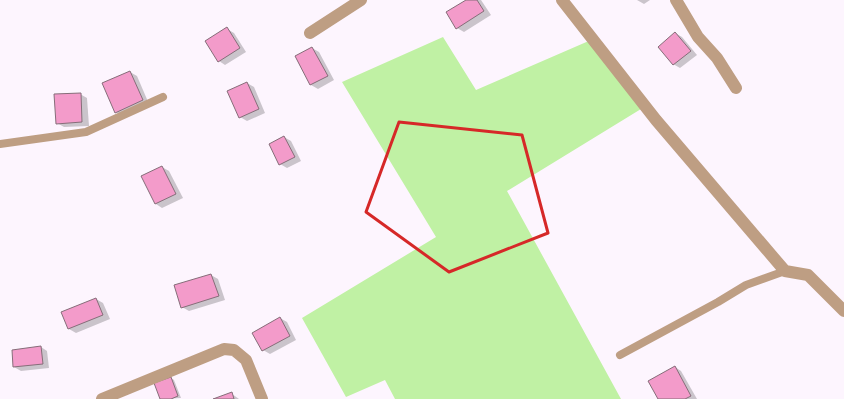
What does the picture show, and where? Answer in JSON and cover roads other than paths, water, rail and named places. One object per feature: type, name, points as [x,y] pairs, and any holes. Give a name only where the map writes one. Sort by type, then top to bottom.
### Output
[{"type":"street","points":[[310,33],[361,0]]},
{"type":"street","points":[[562,0],[656,120],[785,271],[808,275],[844,311]]},
{"type":"street","points":[[676,0],[698,37],[717,58],[736,88]]},
{"type":"street","points":[[102,399],[224,349],[234,350],[246,360],[262,399]]},
{"type":"lane","points":[[0,144],[86,132],[163,97]]},
{"type":"lane","points":[[620,355],[718,302],[746,285],[785,271]]}]
